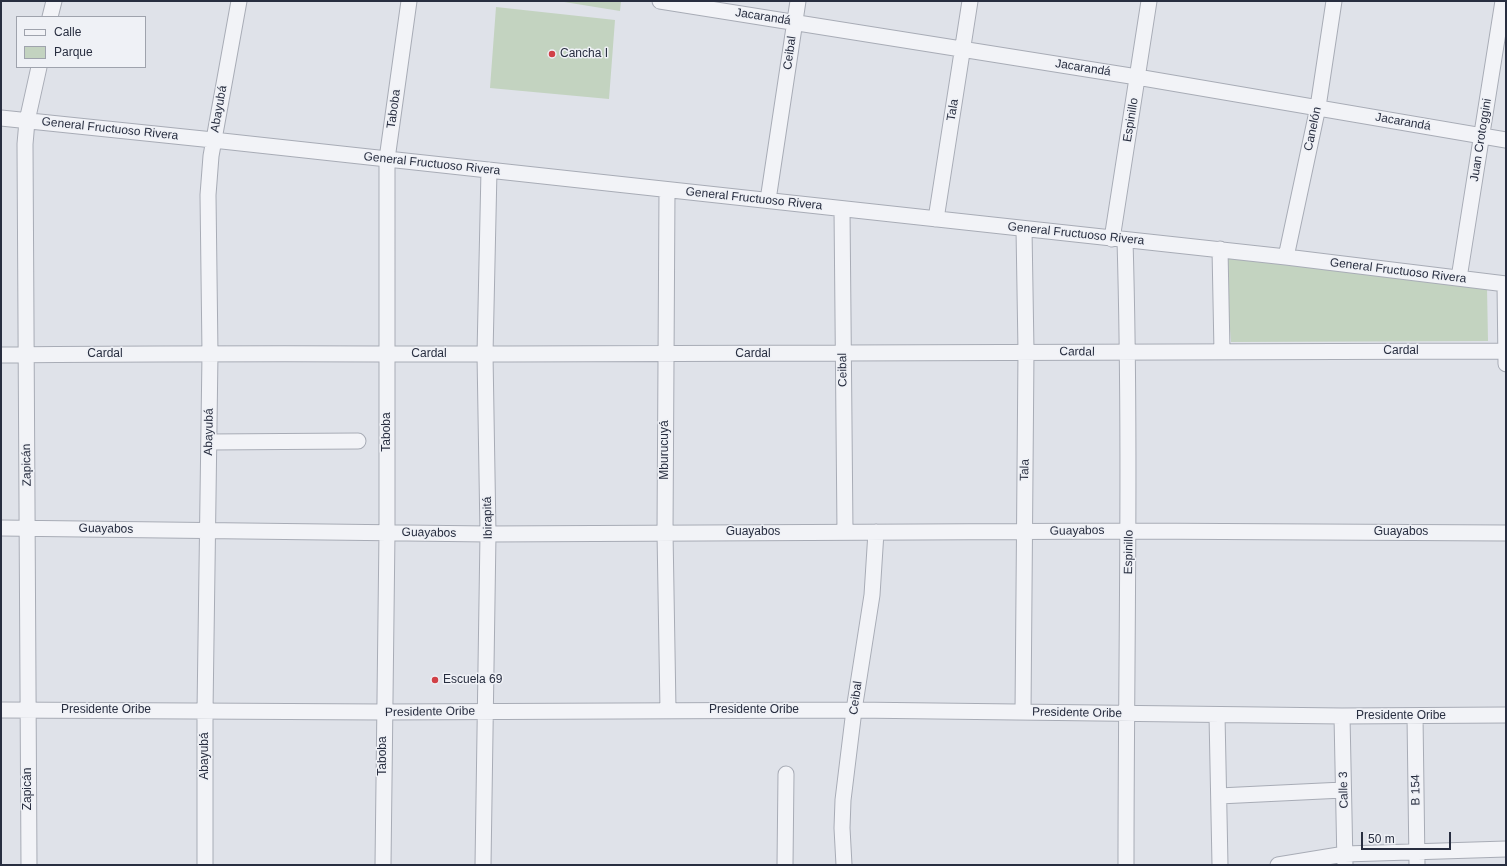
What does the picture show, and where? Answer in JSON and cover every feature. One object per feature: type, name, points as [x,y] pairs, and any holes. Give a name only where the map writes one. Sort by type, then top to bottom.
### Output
[{"type":"street","points":[[50,16],[54,1]]},
{"type":"street","name":"Abayubá","points":[[205,865],[207,530],[210,442],[208,195],[210,156],[239,1]]},
{"type":"street","name":"Taboba","points":[[383,865],[387,532],[388,159],[409,1]]},
{"type":"street","name":"Jacarandá","points":[[660,1],[1137,77],[1506,140]]},
{"type":"street","name":"Ceibal","points":[[768,200],[798,1]]},
{"type":"street","name":"Tala","points":[[936,219],[970,1]]},
{"type":"street","name":"Espinillo","points":[[1126,865],[1126,713],[1129,531],[1128,354],[1118,239],[1137,77],[1149,1]]},
{"type":"street","name":"Canelón","points":[[1286,256],[1318,108],[1334,1]]},
{"type":"street","name":"Juan Crotoggini","points":[[1459,278],[1503,1]]},
{"type":"street","name":"Zapicán","points":[[29,865],[25,144],[27,121],[39,68]]},
{"type":"street","name":"General Fructuoso Rivera","points":[[1,118],[1286,256],[1506,284]]},
{"type":"street","name":"Ibirapitá","points":[[484,865],[488,534],[485,354],[489,170]]},
{"type":"street","name":"Mburucuyá","points":[[667,190],[665,532],[668,710]]},
{"type":"street","name":"Ceibal","points":[[842,209],[842,354],[845,532]]},
{"type":"street","name":"Tala","points":[[1023,712],[1026,351],[1024,229]]},
{"type":"street","points":[[1220,250],[1222,352]]},
{"type":"street","points":[[1506,284],[1506,364]]},
{"type":"street","name":"Cardal","points":[[1,355],[842,354],[1026,351],[1128,354],[1222,352],[1506,351]]},
{"type":"street","points":[[210,442],[358,441]]},
{"type":"street","name":"Guayabos","points":[[1,528],[488,534],[1129,531],[1506,533]]},
{"type":"street","name":"Ceibal","points":[[844,865],[842,828],[843,800],[854,710],[872,595],[876,532]]},
{"type":"street","name":"Presidente Oribe","points":[[1,710],[384,712],[854,710],[1342,716],[1506,715]]},
{"type":"street","points":[[1217,714],[1220,865]]},
{"type":"street","name":"Calle 3","points":[[1342,716],[1345,860]]},
{"type":"street","name":"B 154","points":[[1415,716],[1416,858]]},
{"type":"street","points":[[785,865],[786,774]]},
{"type":"street","points":[[1219,796],[1344,790]]},
{"type":"street","points":[[1278,865],[1345,860],[1416,858],[1506,849]]},
{"type":"green space","points":[[558,1],[621,1],[620,11]]},
{"type":"green space","name":"Cancha I","points":[[496,7],[615,20],[609,99],[490,88]]},
{"type":"green space","points":[[1224,255],[1487,287],[1488,341],[1231,342]]},
{"type":"place","name":"Cancha I","points":[[552,54]]},
{"type":"place","name":"Escuela 69","points":[[435,680]]}]
